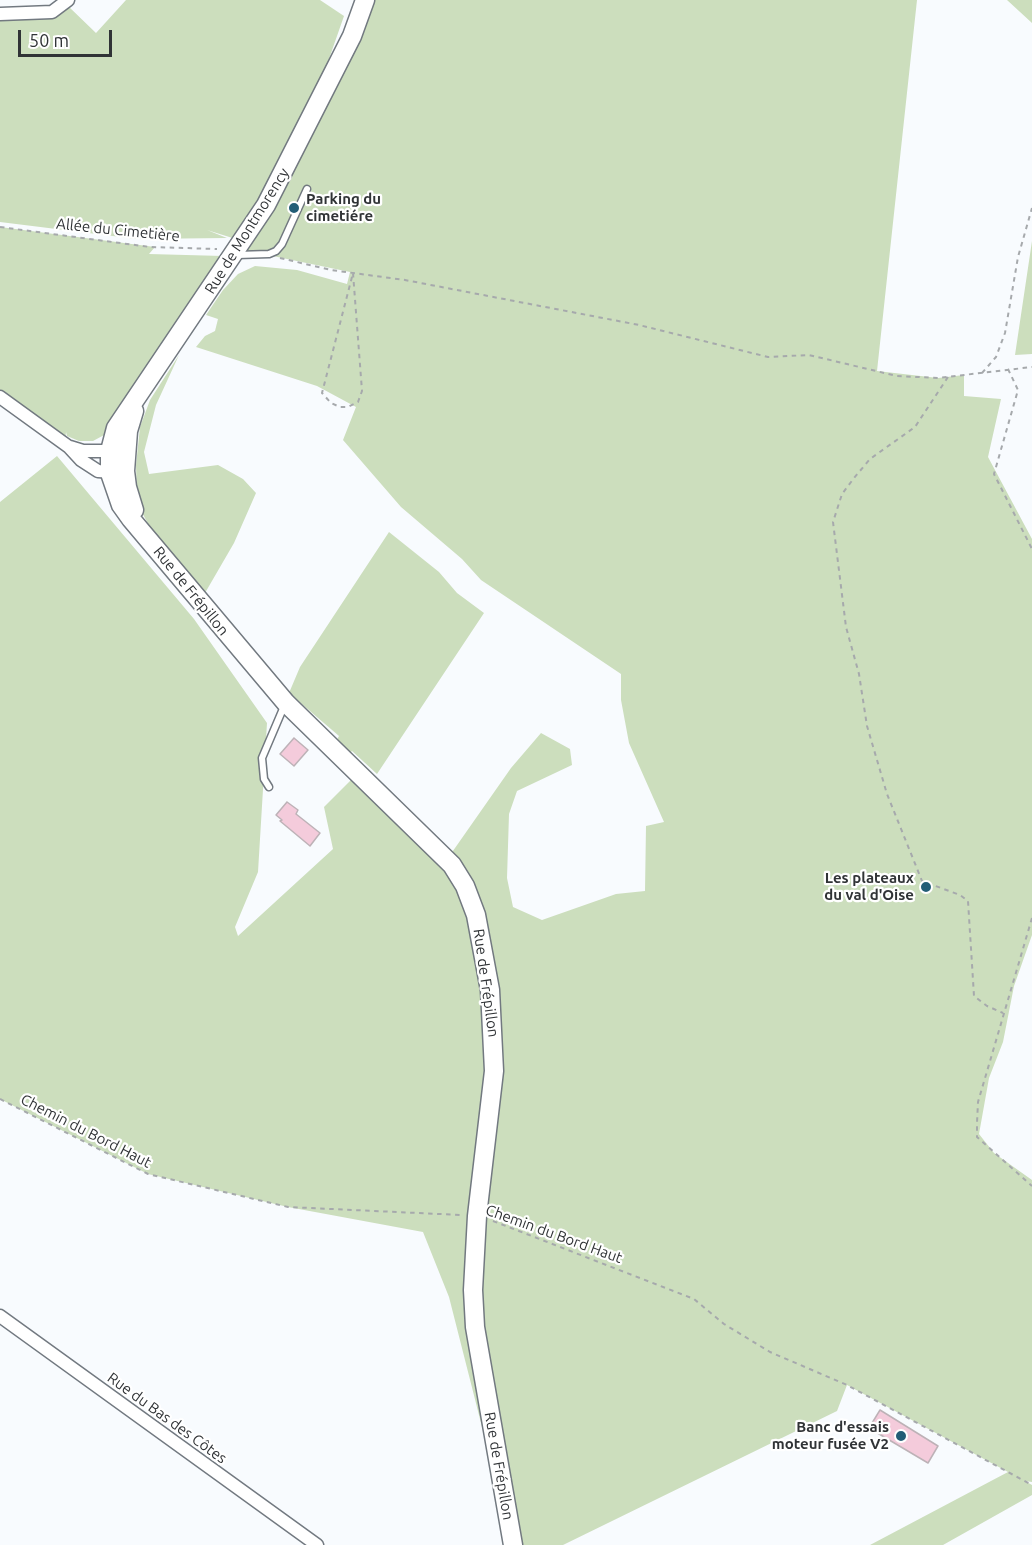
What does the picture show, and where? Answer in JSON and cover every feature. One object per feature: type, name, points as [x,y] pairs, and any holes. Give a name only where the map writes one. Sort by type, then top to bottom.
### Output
[{"type":"street","points":[[0,14],[52,12],[68,0]]},
{"type":"street","name":"Rue de Montmorency","points":[[116,463],[116,428],[233,255],[286,168],[352,36],[364,0]]},
{"type":"street","points":[[0,397],[98,471],[116,463]]},
{"type":"street","points":[[69,447],[116,463]]},
{"type":"street","name":"Rue de Frépillon","points":[[116,463],[130,500],[152,542]]},
{"type":"street","name":"Rue de Frépillon","points":[[116,463],[121,505],[286,703],[452,865],[465,886],[476,915],[485,951],[495,1033],[494,1071],[477,1216],[473,1290],[475,1327],[513,1545]]},
{"type":"street","name":"Rue du Bas des Côtes","points":[[0,1316],[317,1545]]},
{"type":"lane","points":[[233,255],[276,251],[282,244],[307,189]]},
{"type":"lane","points":[[269,787],[264,779],[262,758],[286,703]]},
{"type":"path","points":[[982,373],[996,357],[1005,333],[1018,258],[1032,208]]},
{"type":"path","name":"Allée du Cimetière","points":[[0,227],[150,247],[223,249],[233,255]]},
{"type":"path","points":[[263,254],[332,270],[405,280],[639,326],[768,357],[809,355],[897,376],[948,377],[1032,367]]},
{"type":"path","points":[[353,273],[363,376],[362,391],[358,402],[348,407],[331,403],[322,393],[353,273]]},
{"type":"path","points":[[1008,369],[1018,390],[994,474],[1032,549]]},
{"type":"path","points":[[948,377],[915,427],[870,459],[854,477],[842,494],[833,522],[846,627],[859,674],[867,726],[887,794],[913,864],[922,881],[960,895],[968,901],[974,996],[1003,1013]]},
{"type":"path","points":[[1032,918],[978,1102],[977,1137],[1032,1186]]},
{"type":"path","name":"Chemin du Bord Haut","points":[[0,1099],[148,1174],[288,1207],[477,1216],[521,1230],[694,1299],[724,1324],[770,1352],[847,1385],[1032,1485]]},
{"type":"green space","points":[[126,0],[320,0],[344,16],[316,96],[363,0],[917,0],[877,371],[938,378],[964,375],[964,396],[1001,399],[988,457],[1032,539],[1032,935],[1014,986],[1003,1042],[989,1078],[979,1134],[994,1153],[1032,1180],[1032,1482],[1025,1481],[1032,1485],[1032,1495],[943,1545],[870,1545],[1008,1472],[847,1385],[837,1411],[563,1545],[512,1545],[449,1297],[423,1232],[288,1207],[148,1174],[0,1099],[0,502],[57,456],[194,619],[267,723],[258,872],[235,927],[238,936],[333,849],[324,807],[352,779],[448,858],[511,768],[541,733],[570,749],[572,765],[517,791],[509,814],[507,878],[513,907],[542,920],[616,894],[645,891],[646,826],[664,822],[629,743],[621,700],[621,674],[481,580],[462,559],[401,507],[343,440],[356,407],[317,386],[196,347],[205,336],[215,331],[218,319],[206,315],[223,290],[238,274],[255,266],[297,270],[347,284],[350,272],[263,254],[235,252],[242,241],[207,230],[227,238],[137,239],[0,222],[0,19],[67,5],[96,33]]},
{"type":"green space","points":[[1007,0],[1032,0],[1032,23]]},
{"type":"green space","points":[[0,227],[155,247],[149,254],[223,256],[106,434],[93,441],[79,441],[67,436],[66,432],[65,443],[0,397]]},
{"type":"green space","points":[[1032,241],[1032,354],[1015,355]]},
{"type":"green space","points":[[179,355],[156,405],[144,452],[149,474],[218,465],[243,479],[256,493],[234,543],[205,593],[154,535],[137,503],[136,465],[140,427],[150,400]]},
{"type":"green space","points":[[389,532],[439,572],[457,593],[484,613],[377,774],[352,751],[343,759],[332,748],[339,736],[289,693],[300,667]]},
{"type":"building","points":[[294,738],[308,750],[294,766],[280,754]]},
{"type":"building","points":[[287,802],[298,810],[296,814],[320,833],[310,846],[276,815]]},
{"type":"building","name":"Banc d'essais moteur fusée V2","points":[[880,1410],[938,1446],[928,1463],[869,1428]]},
{"type":"place","name":"Parking du cimetiére","points":[[294,208]]},
{"type":"place","name":"Les plateaux du val d'Oise","points":[[926,887]]},
{"type":"place","name":"Banc d'essais moteur fusée V2","points":[[901,1436]]}]
